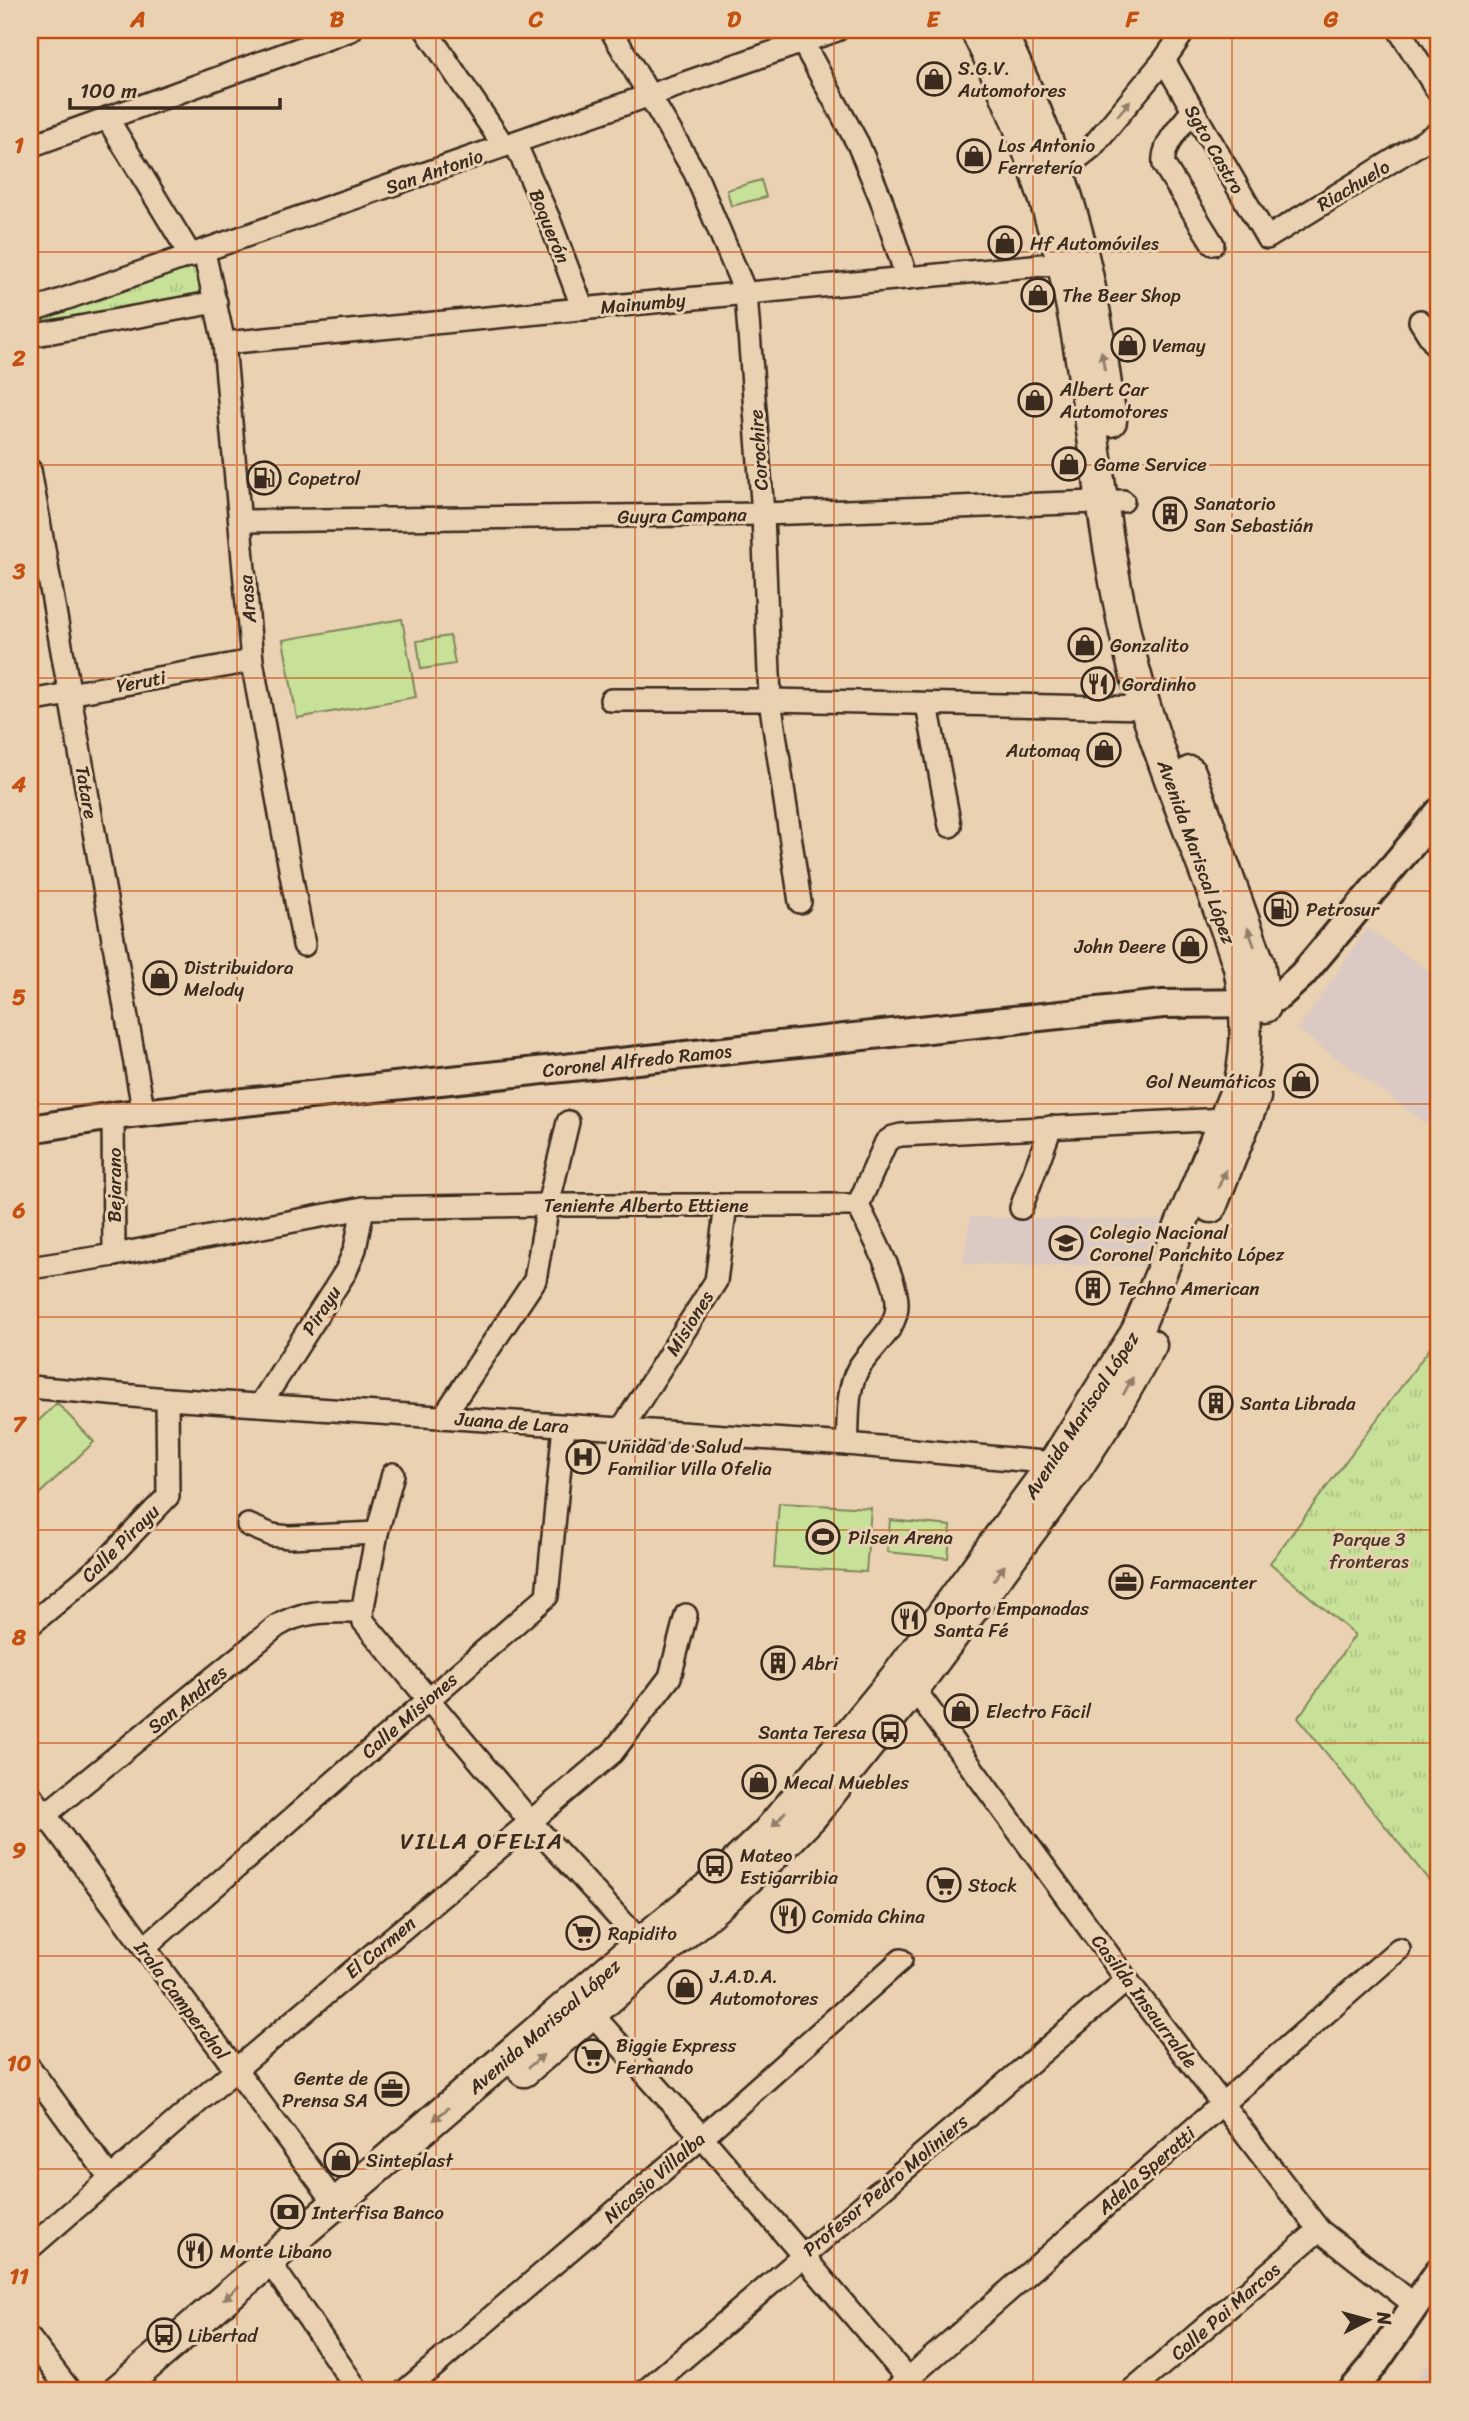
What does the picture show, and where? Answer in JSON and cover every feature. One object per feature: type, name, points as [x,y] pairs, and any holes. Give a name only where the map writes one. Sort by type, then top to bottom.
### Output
[{"type":"highway","name":"Avenida Mariscal López","points":[[117,2391],[275,2270],[649,1950],[775,1854],[812,1816],[851,1749],[907,1680],[1067,1464],[1112,1414],[1155,1338],[1241,1136],[1262,1078],[1266,1055],[1256,1004],[1234,953],[1145,708],[1125,632],[1104,367],[1084,261],[1050,180],[976,30]]},
{"type":"highway","name":"Avenida Mariscal López","points":[[1000,30],[1018,69],[1050,180],[1083,369],[1155,673],[1259,963],[1256,1004],[1246,1056],[1226,1119],[1137,1331],[1067,1464]]},
{"type":"highway","name":"Avenida Mariscal López","points":[[148,2391],[275,2270],[336,2204],[585,2006]]},
{"type":"main road","points":[[1256,1004],[1279,996],[1302,975],[1439,812]]},
{"type":"main road","name":"Coronel Alfredo Ramos","points":[[30,1129],[113,1116],[1163,1004],[1256,1004]]},
{"type":"main road","points":[[1359,2389],[1439,2270]]},
{"type":"street","points":[[30,146],[352,30]]},
{"type":"street","name":"Boquerón","points":[[426,30],[509,145],[549,219],[583,309]]},
{"type":"street","name":"Corochire","points":[[611,30],[695,173],[746,293],[763,514],[770,700],[800,902]]},
{"type":"street","name":"San Antonio","points":[[30,311],[509,145],[800,36],[837,30]]},
{"type":"street","points":[[1050,180],[1092,147],[1164,60],[1185,30]]},
{"type":"street","points":[[1399,30],[1439,93]]},
{"type":"street","points":[[800,36],[858,144],[881,199],[907,278]]},
{"type":"street","name":"Sgto Castro","points":[[1164,60],[1267,238]]},
{"type":"street","points":[[1193,110],[1165,148],[1164,164],[1213,244]]},
{"type":"street","name":"Arasa","points":[[107,118],[197,254],[216,302],[224,343],[252,661],[304,945]]},
{"type":"street","name":"Riachuelo","points":[[1267,238],[1439,132]]},
{"type":"street","name":"Mainumby","points":[[224,343],[1063,263]]},
{"type":"street","points":[[30,336],[216,302]]},
{"type":"street","points":[[1419,321],[1439,351]]},
{"type":"street","name":"Tatare","points":[[30,470],[144,1114]]},
{"type":"street","name":"Guyra Campana","points":[[240,521],[763,514],[1113,502]]},
{"type":"street","name":"Yeruti","points":[[30,701],[252,661]]},
{"type":"street","points":[[611,700],[770,700],[1145,708]]},
{"type":"street","points":[[927,705],[950,826]]},
{"type":"street","name":"Bejarano","points":[[113,1116],[114,1255]]},
{"type":"street","points":[[847,1444],[850,1391],[858,1369],[893,1323],[897,1306],[895,1287],[858,1205],[886,1142],[901,1135],[1226,1119]]},
{"type":"street","points":[[443,1417],[535,1280],[548,1205],[568,1122]]},
{"type":"street","points":[[1021,1208],[1051,1127]]},
{"type":"street","name":"Misiones","points":[[621,1430],[716,1281],[726,1205]]},
{"type":"street","name":"Teniente Alberto Ettiene","points":[[30,1268],[114,1255],[363,1208],[858,1205]]},
{"type":"street","name":"Pirayu","points":[[260,1405],[346,1271],[355,1249],[363,1208]]},
{"type":"street","points":[[30,1404],[39,1387]]},
{"type":"street","name":"Juana de Lara","points":[[39,1387],[167,1399],[847,1444],[1067,1464]]},
{"type":"street","name":"Calle Pirayu","points":[[30,1625],[103,1564],[168,1496],[167,1399]]},
{"type":"street","name":"Calle Misiones","points":[[144,1948],[547,1596],[564,1426]]},
{"type":"street","points":[[393,1474],[377,1533],[362,1621],[530,1821],[649,1950]]},
{"type":"street","points":[[248,1525],[272,1535],[289,1537],[377,1533]]},
{"type":"street","name":"San Andres","points":[[37,1821],[290,1617],[310,1612],[362,1612]]},
{"type":"street","name":"El Carmen","points":[[30,2248],[235,2070],[612,1753],[670,1678],[686,1615]]},
{"type":"street","name":"Casilda Insaurralde","points":[[907,1680],[1127,1980],[1319,2230],[1415,2305]]},
{"type":"street","name":"Irala Camperchol","points":[[30,1794],[37,1821],[144,1948],[336,2204]]},
{"type":"street","name":"Adela Speratti","points":[[907,2387],[1222,2103],[1399,1949]]},
{"type":"street","name":"Nicasio Villalba","points":[[405,2391],[702,2137],[901,1960]]},
{"type":"street","name":"Profesor Pedro Moliniers","points":[[645,2391],[1127,1980]]},
{"type":"street","points":[[585,2006],[702,2137],[907,2387]]},
{"type":"street","points":[[30,2068],[110,2178]]},
{"type":"street","name":"Calle Pai Marcos","points":[[1131,2391],[1319,2230]]},
{"type":"street","points":[[275,2270],[358,2391]]},
{"type":"street","points":[[30,2339],[70,2391]]},
{"type":"shaded area","points":[[1367,928],[1439,978],[1439,1133],[1298,1030]]},
{"type":"shaded area","name":"Colegio Nacional Coronel Panchito López","points":[[970,1217],[1176,1221],[1155,1266],[963,1264]]},
{"type":"shaded area","points":[[1439,2349],[1439,2382],[1432,2391],[1404,2391],[1413,2379],[1415,2381]]},
{"type":"green space","points":[[761,180],[766,197],[731,206],[727,190]]},
{"type":"green space","points":[[198,263],[207,293],[30,326],[30,321]]},
{"type":"green space","points":[[402,619],[416,697],[297,718],[283,640]]},
{"type":"green space","points":[[450,636],[455,664],[421,669],[417,641]]},
{"type":"green space","name":"Parque 3 fronteras","points":[[1439,1336],[1439,1893],[1298,1718],[1355,1635],[1270,1563]]},
{"type":"green space","points":[[57,1403],[94,1442],[36,1497],[30,1491],[30,1429]]},
{"type":"green space","name":"Pilsen Arena","points":[[779,1503],[871,1508],[866,1572],[774,1567]]},
{"type":"green space","name":"Pilsen Arena","points":[[890,1520],[951,1526],[948,1558],[887,1552]]},
{"type":"place","name":"S.G.V. Automotores","points":[[934,79]]},
{"type":"place","name":"Los Antonio Ferretería","points":[[974,156]]},
{"type":"place","name":"Hf Automóviles","points":[[1005,243]]},
{"type":"place","name":"The Beer Shop","points":[[1038,295]]},
{"type":"place","name":"Vemay","points":[[1128,345]]},
{"type":"place","name":"Albert Car Automotores","points":[[1035,400]]},
{"type":"place","name":"Game Service","points":[[1069,464]]},
{"type":"place","name":"Copetrol","points":[[264,478]]},
{"type":"place","name":"Sanatorio San Sebastián","points":[[1170,514]]},
{"type":"place","name":"Gonzalito","points":[[1085,645]]},
{"type":"place","name":"Gordinho","points":[[1098,684]]},
{"type":"place","name":"Automaq","points":[[1104,750]]},
{"type":"place","name":"Petrosur","points":[[1281,909]]},
{"type":"place","name":"John Deere","points":[[1190,946]]},
{"type":"place","name":"Distribuidora Melody","points":[[160,978]]},
{"type":"place","name":"Gol Neumáticos","points":[[1301,1081]]},
{"type":"place","name":"Colegio Nacional Coronel Panchito López","points":[[1066,1243]]},
{"type":"place","name":"Techno American","points":[[1093,1288]]},
{"type":"place","name":"Santa Librada","points":[[1216,1403]]},
{"type":"place","name":"Unidad de Salud Familiar Villa Ofelia","points":[[583,1457]]},
{"type":"place","name":"Pilsen Arena","points":[[823,1537]]},
{"type":"place","name":"Farmacenter","points":[[1126,1582]]},
{"type":"place","name":"Oporto Empanadas Santa Fé","points":[[909,1619]]},
{"type":"place","name":"Abri","points":[[778,1663]]},
{"type":"place","name":"Electro Fãcil","points":[[961,1711]]},
{"type":"place","name":"Santa Teresa","points":[[890,1732]]},
{"type":"place","name":"Mecal Muebles","points":[[759,1782]]},
{"type":"place","name":"Mateo Estigarribia","points":[[715,1866]]},
{"type":"place","name":"Stock","points":[[944,1885]]},
{"type":"place","name":"Comida China","points":[[788,1916]]},
{"type":"place","name":"Rapidito","points":[[583,1933]]},
{"type":"place","name":"J.A.D.A. Automotores","points":[[685,1987]]},
{"type":"place","name":"Biggie Express Fernando","points":[[592,2056]]},
{"type":"place","name":"Gente de Prensa SA","points":[[392,2089]]},
{"type":"place","name":"Sinteplast","points":[[341,2160]]},
{"type":"place","name":"Interfisa Banco","points":[[288,2212]]},
{"type":"place","name":"Monte Libano","points":[[195,2251]]},
{"type":"place","name":"Libertad","points":[[164,2335]]},
{"type":"district","name":"VILLA OFELIA","points":[[482,1841]]}]
